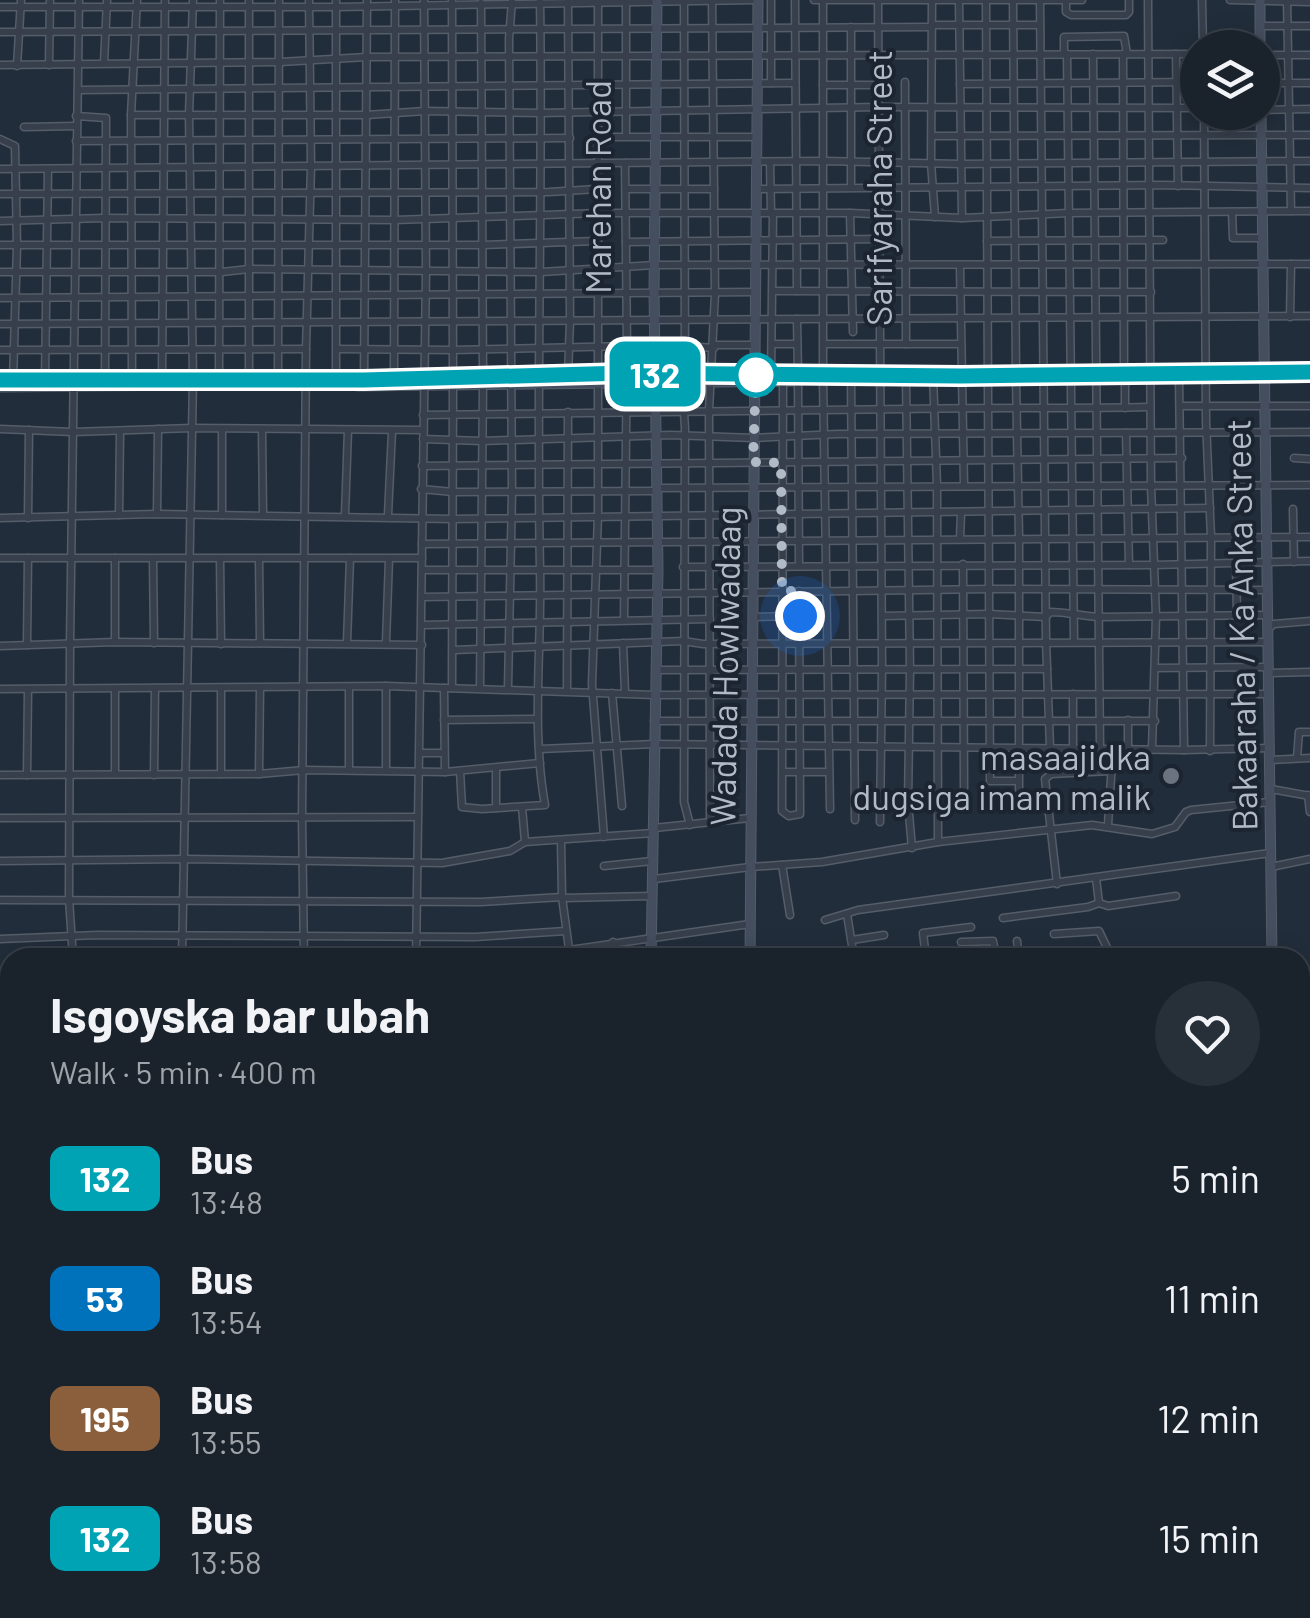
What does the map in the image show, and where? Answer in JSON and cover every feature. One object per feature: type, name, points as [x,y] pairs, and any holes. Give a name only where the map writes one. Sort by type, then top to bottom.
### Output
[{"type":"street","name":"Marehan Road","points":[[598,0],[598,543],[594,693],[604,836]]},
{"type":"street","points":[[626,0],[626,136]]},
{"type":"street","points":[[650,948],[658,570],[654,292],[657,0]]},
{"type":"street","points":[[0,7],[79,2],[756,0]]},
{"type":"street","name":"Wadada Howlwadaag","points":[[750,948],[756,0]]},
{"type":"street","points":[[771,0],[771,83]]},
{"type":"street","points":[[796,0],[797,291]]},
{"type":"street","points":[[814,0],[1082,0]]},
{"type":"street","points":[[823,0],[823,378],[830,809]]},
{"type":"street","name":"Sarifyaraha Street","points":[[878,0],[880,822]]},
{"type":"street","points":[[932,0],[935,217]]},
{"type":"street","points":[[959,0],[962,218]]},
{"type":"street","points":[[986,0],[990,781],[1018,781]]},
{"type":"street","points":[[1013,0],[1019,799]]},
{"type":"street","points":[[1040,0],[1045,591],[1051,774]]},
{"type":"street","points":[[1066,0],[1068,14],[1110,15],[1128,14],[1129,0]]},
{"type":"street","points":[[1138,0],[1150,0],[1150,376],[1156,616],[1152,750]]},
{"type":"street","points":[[1202,0],[1203,30]]},
{"type":"street","points":[[1230,0],[1310,2]]},
{"type":"street","points":[[508,688],[512,1]]},
{"type":"street","points":[[460,771],[462,807],[544,805],[536,719],[540,646],[540,1]]},
{"type":"street","points":[[567,378],[568,1]]},
{"type":"street","points":[[684,1],[684,810],[690,824]]},
{"type":"street","points":[[710,820],[709,410],[715,294],[712,1]]},
{"type":"street","points":[[1260,1],[1261,30]]},
{"type":"street","points":[[1287,1],[1291,211]]},
{"type":"street","points":[[72,948],[70,645],[79,2]]},
{"type":"street","points":[[394,379],[395,2]]},
{"type":"street","points":[[416,948],[423,687],[424,2]]},
{"type":"street","points":[[446,772],[444,720],[454,650],[452,2]]},
{"type":"street","points":[[480,688],[482,2]]},
{"type":"street","points":[[17,66],[21,3]]},
{"type":"street","points":[[48,65],[50,3]]},
{"type":"street","points":[[104,63],[107,3]]},
{"type":"street","points":[[132,380],[131,115],[137,3]]},
{"type":"street","points":[[162,380],[165,3]]},
{"type":"street","points":[[183,948],[193,382],[189,63],[193,3]]},
{"type":"street","points":[[219,378],[220,3]]},
{"type":"street","points":[[249,3],[249,382]]},
{"type":"street","points":[[278,379],[279,3]]},
{"type":"street","points":[[304,948],[309,3]]},
{"type":"street","points":[[336,3],[336,380]]},
{"type":"street","points":[[364,380],[367,3]]},
{"type":"street","points":[[0,32],[1040,25]]},
{"type":"street","points":[[1261,26],[1310,26]]},
{"type":"street","points":[[851,27],[851,187]]},
{"type":"street","points":[[1074,641],[1068,84],[1064,37],[1124,36],[1125,408]]},
{"type":"street","points":[[1093,54],[1100,747]]},
{"type":"street","points":[[1176,54],[1178,186]]},
{"type":"street","points":[[0,65],[280,62],[367,57],[1180,54]]},
{"type":"street","points":[[1280,55],[1310,55]]},
{"type":"street","points":[[905,82],[906,344]]},
{"type":"street","points":[[960,84],[1180,82]]},
{"type":"street","points":[[78,90],[796,83]]},
{"type":"street","points":[[1280,83],[1310,83]]},
{"type":"street","points":[[823,85],[878,85]]},
{"type":"street","points":[[131,115],[1180,106]]},
{"type":"street","points":[[1280,110],[1310,109]]},
{"type":"street","points":[[76,116],[104,117],[105,380]]},
{"type":"street","points":[[24,127],[76,126]]},
{"type":"street","points":[[1204,130],[1211,537],[1210,750]]},
{"type":"street","name":"Bakaaraha / Ka Anka Street","points":[[1262,130],[1272,948]]},
{"type":"street","points":[[933,136],[1310,135]]},
{"type":"street","points":[[598,136],[756,138]]},
{"type":"street","points":[[76,141],[570,138]]},
{"type":"street","points":[[0,139],[15,146],[13,384]]},
{"type":"street","points":[[0,170],[824,161],[1310,161]]},
{"type":"street","points":[[770,162],[774,241],[771,375]]},
{"type":"street","points":[[624,620],[628,347],[625,163]]},
{"type":"street","points":[[45,380],[48,169]]},
{"type":"street","points":[[0,194],[542,192],[598,188]]},
{"type":"street","points":[[626,189],[714,188]]},
{"type":"street","points":[[756,189],[1310,188]]},
{"type":"street","points":[[0,221],[822,213],[962,218],[1310,211]]},
{"type":"street","points":[[1232,212],[1233,238],[1263,238]]},
{"type":"street","points":[[850,213],[853,332]]},
{"type":"street","points":[[626,242],[879,239]]},
{"type":"street","points":[[988,240],[1163,240]]},
{"type":"street","points":[[0,245],[597,241]]},
{"type":"street","points":[[1290,316],[1291,264]]},
{"type":"street","points":[[0,272],[570,272],[654,266],[1310,264]]},
{"type":"street","points":[[960,266],[964,486]]},
{"type":"street","points":[[773,291],[1150,292]]},
{"type":"street","points":[[0,298],[754,292]]},
{"type":"street","points":[[0,324],[1310,316]]},
{"type":"street","points":[[797,319],[799,566]]},
{"type":"street","points":[[772,344],[797,344]]},
{"type":"street","points":[[824,344],[960,344]]},
{"type":"street","points":[[337,349],[754,345]]},
{"type":"street","points":[[0,350],[306,349]]},
{"type":"street","points":[[1150,376],[1207,375]]},
{"type":"street","points":[[755,378],[1310,375]]},
{"type":"street","points":[[13,384],[45,380],[74,384],[105,380],[193,382],[219,378],[249,382],[425,382]]},
{"type":"street","points":[[0,384],[798,378]]},
{"type":"street","points":[[823,378],[933,378]]},
{"type":"street","points":[[933,378],[938,842]]},
{"type":"street","points":[[1179,378],[1184,750]]},
{"type":"street","points":[[851,380],[855,820]]},
{"type":"street","points":[[906,380],[908,804],[912,848]]},
{"type":"street","points":[[783,381],[782,811],[789,816],[800,814],[799,591]]},
{"type":"street","points":[[1180,406],[1310,406]]},
{"type":"street","points":[[423,414],[1151,407]]},
{"type":"street","points":[[566,691],[568,412]]},
{"type":"street","points":[[0,429],[392,430],[454,441],[824,434],[1310,432]]},
{"type":"street","points":[[157,514],[158,429]]},
{"type":"street","points":[[262,429],[263,516]]},
{"type":"street","points":[[28,518],[29,430]]},
{"type":"street","points":[[222,430],[222,515]]},
{"type":"street","points":[[345,515],[348,430]]},
{"type":"street","points":[[388,516],[392,430]]},
{"type":"street","points":[[119,515],[120,431]]},
{"type":"street","points":[[1126,433],[1129,565]]},
{"type":"street","points":[[422,466],[1182,458]]},
{"type":"street","points":[[1294,458],[1310,458]]},
{"type":"street","points":[[421,489],[512,492],[1310,485]]},
{"type":"street","points":[[0,518],[157,514],[422,519],[1210,508]]},
{"type":"street","points":[[1292,509],[1294,562]]},
{"type":"street","points":[[960,539],[961,513]]},
{"type":"street","points":[[422,544],[1310,537]]},
{"type":"street","points":[[0,558],[422,558]]},
{"type":"street","points":[[27,646],[28,558]]},
{"type":"street","points":[[115,558],[115,642]]},
{"type":"street","points":[[347,642],[350,558]]},
{"type":"street","points":[[153,559],[154,643]]},
{"type":"street","points":[[220,559],[221,644]]},
{"type":"street","points":[[259,559],[260,643]]},
{"type":"street","points":[[386,643],[389,559]]},
{"type":"street","points":[[683,567],[1310,561]]},
{"type":"street","points":[[963,564],[964,788]]},
{"type":"street","points":[[1236,564],[1237,614]]},
{"type":"street","points":[[423,570],[658,570]]},
{"type":"street","points":[[423,597],[936,589],[1267,590]]},
{"type":"street","points":[[882,616],[1046,616],[1050,612],[1100,617],[1268,615]]},
{"type":"street","points":[[752,617],[800,616]]},
{"type":"street","points":[[423,626],[710,618]]},
{"type":"street","points":[[1268,630],[1274,624],[1310,622]]},
{"type":"street","points":[[0,646],[115,642],[422,645]]},
{"type":"street","points":[[454,650],[683,642],[1268,642]]},
{"type":"street","points":[[623,643],[625,693]]},
{"type":"street","points":[[1156,668],[1310,672]]},
{"type":"street","points":[[655,670],[1047,669]]},
{"type":"street","points":[[386,686],[386,770]]},
{"type":"street","points":[[0,689],[386,686],[655,696],[1268,694]]},
{"type":"street","points":[[348,687],[349,770]]},
{"type":"street","points":[[115,688],[115,774]]},
{"type":"street","points":[[154,688],[154,775]]},
{"type":"street","points":[[259,774],[260,688]]},
{"type":"street","points":[[221,774],[222,689]]},
{"type":"street","points":[[28,690],[28,775]]},
{"type":"street","points":[[612,693],[622,806]]},
{"type":"street","points":[[1073,694],[1074,772]]},
{"type":"street","points":[[444,720],[536,719]]},
{"type":"street","points":[[1128,720],[1128,748]]},
{"type":"street","points":[[654,721],[1155,721]]},
{"type":"street","points":[[1297,758],[1299,732],[1310,732]]},
{"type":"street","points":[[540,749],[617,744],[1270,748]]},
{"type":"street","points":[[1108,825],[1113,747]]},
{"type":"street","points":[[420,753],[444,753]]},
{"type":"street","points":[[1270,760],[1310,758]]},
{"type":"street","points":[[0,776],[259,774],[304,770],[446,772],[540,764]]},
{"type":"street","points":[[496,768],[496,808]]},
{"type":"street","points":[[1057,884],[1044,780],[1051,774],[1110,771]]},
{"type":"street","points":[[782,772],[828,772]]},
{"type":"street","points":[[1271,790],[1309,796],[1310,812]]},
{"type":"street","points":[[654,879],[822,862],[938,842],[1050,829],[1108,825],[1126,832],[1141,830],[1152,834],[1175,827],[1191,810],[1271,802]]},
{"type":"street","points":[[522,808],[524,842]]},
{"type":"street","points":[[0,818],[417,817]]},
{"type":"street","points":[[0,861],[460,862],[510,851],[524,842],[561,842],[710,820],[750,818]]},
{"type":"street","points":[[561,842],[569,948],[750,924]]},
{"type":"street","points":[[825,920],[858,910],[1270,853]]},
{"type":"street","points":[[1271,866],[1310,859]]},
{"type":"street","points":[[604,866],[654,861]]},
{"type":"street","points":[[782,864],[790,915]]},
{"type":"street","points":[[1096,878],[1099,902]]},
{"type":"street","points":[[0,900],[481,902],[652,896]]},
{"type":"street","points":[[1099,902],[1108,906],[1176,896]]},
{"type":"street","points":[[1002,918],[1088,908],[1099,902]]},
{"type":"street","points":[[847,914],[853,948]]},
{"type":"street","points":[[925,948],[923,933],[971,927]]},
{"type":"street","points":[[1054,934],[1099,930],[1107,948]]},
{"type":"street","points":[[0,939],[304,934],[475,937],[566,931]]},
{"type":"street","points":[[852,940],[884,935]]},
{"type":"street","points":[[961,942],[993,941],[994,948]]},
{"type":"street","points":[[1017,941],[1018,948]]},
{"type":"street","points":[[613,942],[613,948]]},
{"type":"bus line","name":"132","points":[[0,380],[364,380],[626,373],[1043,376],[1310,372]]},
{"type":"place","name":"masaajidka dugsiga imam malik","points":[[1171,776]]},
{"type":"route","points":[[756,375],[753,462],[781,463],[782,591],[799,591],[800,616]]}]
